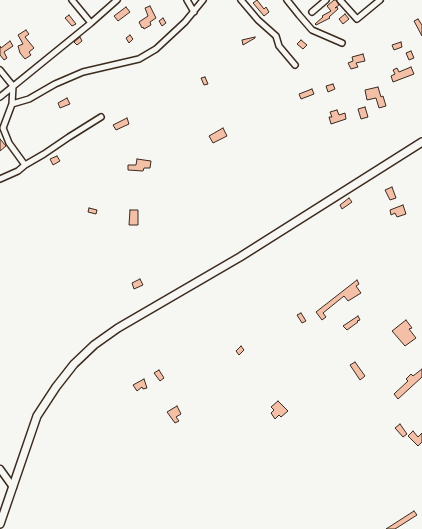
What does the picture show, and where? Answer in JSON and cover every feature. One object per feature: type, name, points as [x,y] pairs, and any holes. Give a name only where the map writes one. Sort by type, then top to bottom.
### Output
[{"type":"main road","points":[[0,524],[37,416],[56,387],[74,364],[94,345],[118,328],[240,257],[422,142]]},
{"type":"street","points":[[72,0],[91,23]]},
{"type":"street","points":[[0,97],[117,0]]},
{"type":"street","points":[[187,0],[194,12]]},
{"type":"street","points":[[12,104],[29,99],[55,84],[83,72],[139,59],[156,49],[194,12],[204,0]]},
{"type":"street","points":[[241,0],[258,20],[276,36],[278,46],[295,65]]},
{"type":"street","points":[[287,0],[312,30],[342,43]]},
{"type":"street","points":[[312,12],[326,0]]},
{"type":"street","points":[[340,0],[357,19],[380,0]]},
{"type":"street","points":[[0,70],[13,86],[12,104],[3,128],[8,143],[25,165]]},
{"type":"street","points":[[0,179],[18,171],[25,165],[101,117]]},
{"type":"street","points":[[0,469],[13,487]]},
{"type":"building","points":[[257,0],[264,9],[266,7],[269,12],[264,16],[253,3]]},
{"type":"building","points":[[336,0],[339,5],[335,8],[337,7],[338,9],[329,17],[330,18],[316,25],[315,24],[323,17],[322,16],[331,11],[327,6]]},
{"type":"building","points":[[150,6],[156,18],[150,22],[151,25],[144,29],[139,22],[148,16],[145,8]]},
{"type":"building","points":[[126,7],[130,12],[118,21],[114,16]]},
{"type":"building","points":[[345,14],[349,19],[343,24],[339,19]]},
{"type":"building","points":[[69,15],[76,24],[72,26],[65,18]]},
{"type":"building","points":[[163,18],[166,23],[162,26],[159,21]]},
{"type":"building","points":[[418,19],[422,25],[422,36],[414,21]]},
{"type":"building","points":[[26,30],[29,34],[25,37],[34,48],[29,52],[31,55],[25,59],[20,53],[18,46],[23,44],[18,35]]},
{"type":"building","points":[[130,35],[133,39],[129,43],[126,38]]},
{"type":"building","points":[[80,37],[82,41],[77,45],[74,42]]},
{"type":"building","points":[[255,38],[243,45],[242,40]]},
{"type":"building","points":[[301,40],[307,45],[303,49],[297,44]]},
{"type":"building","points":[[10,41],[13,46],[4,52],[7,58],[4,60],[0,55],[0,46],[1,48]]},
{"type":"building","points":[[401,42],[402,47],[394,50],[392,45]]},
{"type":"building","points":[[411,51],[414,58],[409,60],[406,53]]},
{"type":"building","points":[[363,54],[365,61],[356,63],[358,67],[351,69],[348,63],[353,61],[352,57]]},
{"type":"building","points":[[411,67],[414,74],[393,82],[391,76],[395,74],[393,70],[397,68],[399,72]]},
{"type":"building","points":[[205,77],[208,84],[204,85],[201,78]]},
{"type":"building","points":[[333,84],[335,89],[328,92],[326,86]]},
{"type":"building","points":[[378,87],[386,106],[379,108],[376,98],[367,100],[365,90]]},
{"type":"building","points":[[312,89],[314,94],[301,99],[299,94]]},
{"type":"building","points":[[67,98],[70,104],[60,108],[58,103]]},
{"type":"building","points":[[365,107],[368,117],[361,119],[358,109]]},
{"type":"building","points":[[337,110],[339,115],[345,113],[346,119],[331,124],[329,117],[332,117],[330,112]]},
{"type":"building","points":[[127,118],[129,124],[116,130],[113,125]]},
{"type":"building","points":[[223,128],[227,136],[213,143],[209,136]]},
{"type":"building","points":[[0,139],[6,146],[0,151]]},
{"type":"building","points":[[57,156],[60,161],[53,165],[50,159]]},
{"type":"building","points":[[137,159],[151,161],[150,168],[144,168],[143,171],[128,170],[128,165],[136,165]]},
{"type":"building","points":[[392,187],[396,198],[390,200],[385,190]]},
{"type":"building","points":[[349,198],[352,202],[342,209],[340,205]]},
{"type":"building","points":[[403,205],[406,214],[397,217],[395,213],[391,215],[390,210]]},
{"type":"building","points":[[89,208],[97,210],[96,214],[88,212]]},
{"type":"building","points":[[130,210],[138,210],[138,225],[129,225]]},
{"type":"building","points":[[140,279],[143,285],[134,289],[132,283]]},
{"type":"building","points":[[357,280],[359,284],[356,286],[361,293],[348,301],[344,296],[323,313],[326,317],[322,320],[316,312]]},
{"type":"building","points":[[301,313],[306,321],[302,323],[297,315]]},
{"type":"building","points":[[358,316],[360,320],[347,330],[343,326]]},
{"type":"building","points":[[406,320],[412,328],[409,329],[416,338],[405,346],[392,331]]},
{"type":"building","points":[[241,346],[244,350],[239,355],[236,351]]},
{"type":"building","points":[[355,362],[365,376],[360,380],[350,365]]},
{"type":"building","points":[[422,369],[422,377],[398,399],[394,394],[408,381],[406,379],[411,374],[413,376]]},
{"type":"building","points":[[159,370],[164,378],[160,381],[154,373]]},
{"type":"building","points":[[144,379],[147,388],[143,389],[142,387],[137,391],[133,385]]},
{"type":"building","points":[[278,401],[288,411],[281,417],[279,415],[275,419],[271,413],[274,410],[271,407]]},
{"type":"building","points":[[177,406],[181,414],[176,417],[179,421],[175,423],[167,412]]},
{"type":"building","points":[[400,424],[407,434],[403,437],[395,428]]},
{"type":"building","points":[[413,431],[418,437],[422,433],[422,442],[418,446],[408,436]]},
{"type":"building","points":[[414,511],[417,515],[395,529],[386,529]]}]
